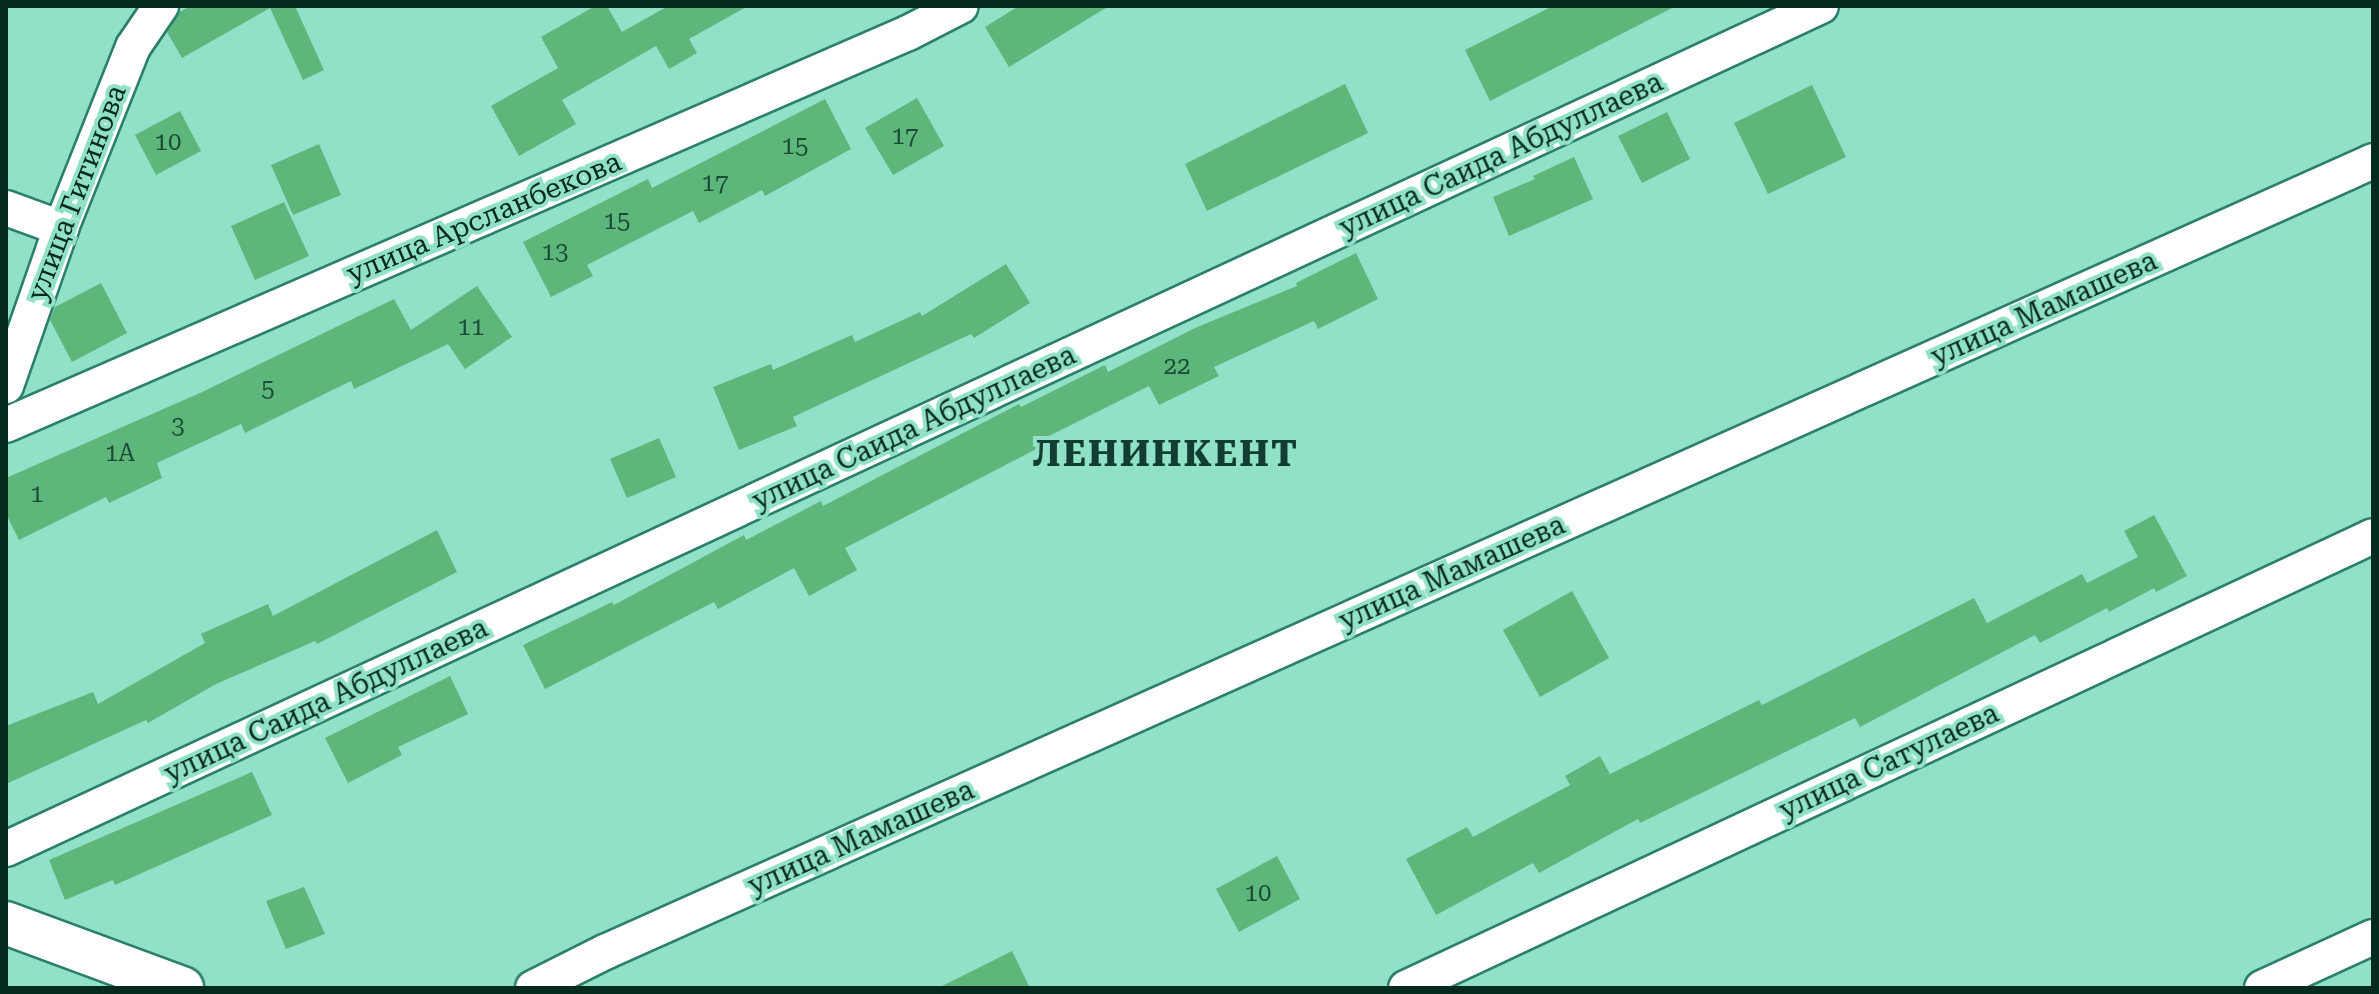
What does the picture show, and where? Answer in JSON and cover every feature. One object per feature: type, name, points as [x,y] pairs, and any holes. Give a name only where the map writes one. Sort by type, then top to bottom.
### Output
[{"type":"street","name":"улица Гитинова","points":[[6,386],[61,228],[133,47],[161,6]]},
{"type":"street","name":"улица Арсланбекова","points":[[6,425],[894,40],[961,6]]},
{"type":"street","name":"улица Саида Абдуллаева","points":[[6,849],[1821,6]]},
{"type":"street","name":"улица Мамашева","points":[[533,988],[619,946],[2373,161]]},
{"type":"street","points":[[6,208],[61,228]]},
{"type":"street","name":"улица Сатулаева","points":[[1406,988],[2373,536]]},
{"type":"street","points":[[6,923],[182,988]]},
{"type":"street","points":[[2262,988],[2373,937]]},
{"type":"building","points":[[191,6],[295,6],[324,70],[303,80],[270,8],[182,58],[167,32],[179,12]]},
{"type":"building","points":[[595,6],[607,6],[622,32],[668,6],[748,6],[689,39],[697,53],[669,69],[656,46],[562,100],[576,124],[519,156],[491,106],[558,68],[541,37]]},
{"type":"building","points":[[1019,6],[1109,6],[1009,67],[985,27]]},
{"type":"building","points":[[1553,6],[1676,6],[1490,101],[1465,50]]},
{"type":"building","points":[[1345,84],[1368,133],[1207,211],[1185,164]]},
{"type":"building","points":[[1812,85],[1846,157],[1768,194],[1734,123]]},
{"type":"building","points":[[917,98],[944,146],[893,175],[865,128]]},
{"type":"building","points":[[825,99],[851,149],[765,196],[762,190],[699,223],[693,211],[587,265],[593,276],[551,297],[523,242],[648,179],[652,188]]},
{"type":"building","points":[[180,111],[201,151],[156,175],[135,135]]},
{"type":"building","points":[[1667,112],[1690,159],[1642,183],[1618,136]]},
{"type":"building","points":[[319,144],[341,195],[293,215],[271,165]]},
{"type":"building","points":[[1574,157],[1593,199],[1509,236],[1493,197],[1535,179],[1533,176]]},
{"type":"building","points":[[284,202],[309,256],[255,280],[231,226]]},
{"type":"building","points":[[1356,253],[1378,299],[1318,329],[1314,321],[1214,367],[1219,376],[1159,405],[1149,386],[1039,441],[1042,446],[845,548],[857,570],[809,596],[794,568],[718,609],[714,602],[545,689],[523,645],[612,602],[614,605],[744,535],[746,540],[821,501],[823,506],[1019,404],[1021,407],[1105,365],[1108,372],[1195,328],[1297,286],[1296,283]]},
{"type":"building","points":[[1006,264],[1030,303],[974,338],[971,334],[793,417],[797,426],[739,450],[713,387],[771,364],[773,370],[852,335],[855,342],[920,312],[922,316]]},
{"type":"building","points":[[101,283],[127,333],[72,362],[50,320],[55,307]]},
{"type":"building","points":[[477,286],[512,337],[465,369],[448,344],[354,389],[351,381],[245,433],[241,424],[157,463],[162,478],[109,503],[106,497],[19,540],[6,514],[6,478],[200,393],[394,299],[411,330]]},
{"type":"building","points":[[659,438],[676,477],[627,498],[610,459]]},
{"type":"building","points":[[2154,515],[2187,576],[2156,592],[2154,588],[2109,612],[2107,608],[2040,643],[2035,635],[1860,727],[1855,718],[1640,823],[1638,819],[1539,873],[1533,863],[1436,915],[1406,859],[1467,827],[1473,837],[1570,785],[1565,776],[1600,756],[1610,774],[1759,700],[1762,705],[1974,598],[1987,623],[2082,574],[2087,583],[2138,557],[2124,531]]},
{"type":"building","points":[[437,530],[457,572],[317,644],[315,641],[216,684],[148,723],[146,720],[6,784],[6,726],[93,692],[98,704],[205,643],[201,634],[268,604],[273,616]]},
{"type":"building","points":[[1572,591],[1609,658],[1540,697],[1503,630]]},
{"type":"building","points":[[450,676],[468,714],[398,747],[402,755],[348,783],[325,738]]},
{"type":"building","points":[[252,772],[272,815],[115,885],[113,880],[65,900],[49,860]]},
{"type":"building","points":[[1277,856],[1300,899],[1239,932],[1216,889]]},
{"type":"building","points":[[304,887],[325,934],[286,949],[266,901]]},
{"type":"building","points":[[1012,951],[1030,988],[938,988]]},
{"type":"district","name":"ЛЕНИНКЕНТ","points":[[1166,455]]}]
